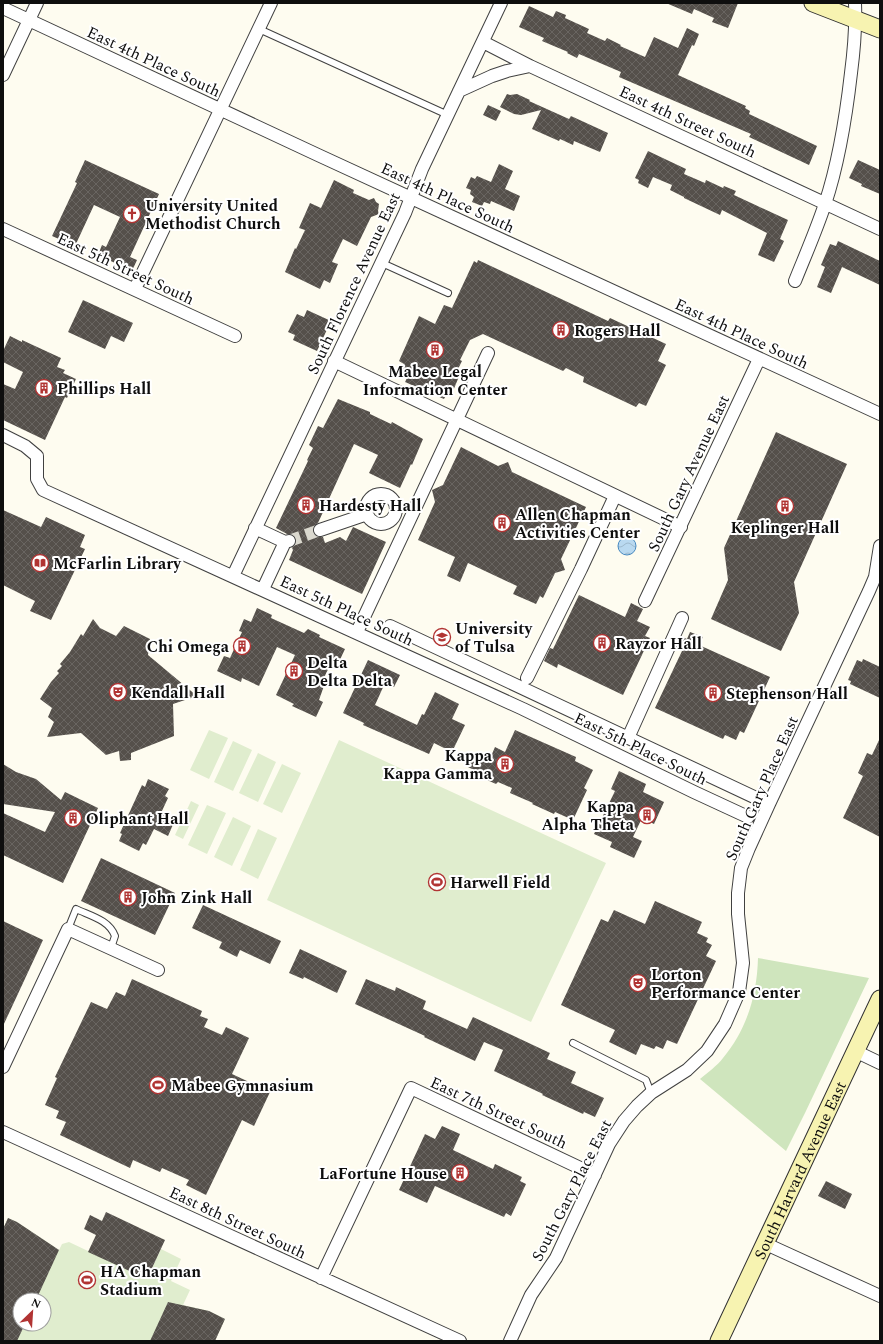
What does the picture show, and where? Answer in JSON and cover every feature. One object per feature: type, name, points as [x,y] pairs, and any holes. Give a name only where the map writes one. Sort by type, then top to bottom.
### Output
[{"type":"main road","points":[[813,3],[855,11],[880,29]]},
{"type":"main road","name":"South Harvard Avenue East","points":[[719,1341],[766,1244],[880,999]]},
{"type":"street","points":[[3,75],[37,3]]},
{"type":"street","points":[[135,289],[271,3]]},
{"type":"street","name":"South Florence Avenue East","points":[[233,576],[406,213],[416,183],[501,3]]},
{"type":"street","name":"East 4th Place South","points":[[3,8],[220,110],[880,414]]},
{"type":"street","points":[[795,281],[826,202],[839,150],[845,118],[855,41],[855,11]]},
{"type":"street","name":"East 4th Street South","points":[[483,42],[530,66],[826,202],[880,229]]},
{"type":"street","points":[[460,91],[492,76],[530,66]]},
{"type":"street","name":"East 5th Street South","points":[[3,229],[235,336]]},
{"type":"street","points":[[356,632],[458,420],[488,353]]},
{"type":"street","name":"South Gary Avenue East","points":[[645,601],[759,359]]},
{"type":"street","points":[[334,362],[681,527]]},
{"type":"street","name":"East 5th Place South","points":[[3,435],[25,446],[37,456],[37,479],[43,490],[263,589],[523,709],[748,817]]},
{"type":"street","points":[[380,494],[385,495],[396,505],[395,515],[389,522],[380,524],[372,521],[367,514],[367,503],[370,499],[380,494]]},
{"type":"street","points":[[526,678],[583,566],[615,496]]},
{"type":"street","points":[[320,530],[367,514]]},
{"type":"street","points":[[395,515],[409,521]]},
{"type":"street","points":[[255,528],[287,541],[263,589]]},
{"type":"street","name":"South Gary Place East","points":[[510,1341],[532,1295],[556,1258],[616,1133],[637,1106],[651,1093],[687,1070],[707,1051],[725,1024],[739,992],[743,964],[738,914],[738,893],[741,868],[769,804],[869,591],[875,577],[880,546]]},
{"type":"street","points":[[628,738],[682,618]]},
{"type":"street","name":"East 5th Place South","points":[[390,626],[769,804]]},
{"type":"street","points":[[3,1067],[68,929],[158,970]]},
{"type":"street","points":[[855,1051],[880,1062]]},
{"type":"street","name":"East 7th Street South","points":[[321,1278],[411,1088],[595,1175]]},
{"type":"street","name":"East 8th Street South","points":[[3,1132],[460,1341]]},
{"type":"street","points":[[766,1244],[880,1296]]},
{"type":"lane","points":[[259,29],[448,115]]},
{"type":"lane","points":[[382,263],[448,293]]},
{"type":"lane","points":[[68,929],[76,909],[95,917],[108,924],[112,929],[115,936],[110,948]]},
{"type":"lane","points":[[573,1043],[646,1080],[651,1093]]},
{"type":"green space","points":[[209,730],[228,738],[209,779],[190,770]]},
{"type":"green space","name":"Harwell Field","points":[[339,740],[606,863],[531,1022],[267,900]]},
{"type":"green space","points":[[233,741],[252,750],[233,791],[214,782]]},
{"type":"green space","points":[[258,753],[276,762],[258,802],[239,793]]},
{"type":"green space","points":[[282,764],[301,773],[282,813],[263,804]]},
{"type":"green space","points":[[191,801],[199,805],[183,839],[175,835]]},
{"type":"green space","points":[[207,805],[226,813],[207,854],[188,845]]},
{"type":"green space","points":[[233,817],[251,826],[232,866],[214,857]]},
{"type":"green space","points":[[258,829],[277,838],[258,879],[240,870]]},
{"type":"green space","points":[[758,958],[869,978],[786,1151],[700,1079],[723,1058],[731,1047],[744,1023],[753,998]]},
{"type":"green space","name":"HA Chapman Stadium","points":[[8,1218],[17,1222],[59,1250],[62,1244],[69,1242],[147,1279],[161,1249],[181,1259],[171,1281],[190,1290],[183,1305],[209,1311],[225,1319],[215,1341],[3,1341],[3,1229]]},
{"type":"water","points":[[627,537],[633,540],[636,546],[633,552],[627,555],[621,552],[618,546],[621,540]]},
{"type":"building","points":[[666,3],[738,3],[728,28],[712,22],[714,18],[694,9],[692,14]]},
{"type":"building","points":[[529,6],[553,17],[556,11],[566,15],[565,18],[589,29],[587,33],[605,41],[607,38],[621,45],[620,46],[645,57],[654,37],[678,48],[687,28],[699,34],[694,46],[692,45],[678,75],[746,106],[745,108],[750,111],[749,114],[817,146],[809,165],[749,137],[751,134],[619,77],[621,72],[579,54],[577,58],[567,53],[568,52],[542,41],[544,38],[519,27]]},
{"type":"building","points":[[507,94],[517,94],[569,119],[571,116],[608,133],[600,152],[574,141],[573,145],[560,139],[559,141],[532,129],[541,110],[521,115],[514,114],[500,107]]},
{"type":"building","points":[[488,105],[501,111],[496,121],[483,115]]},
{"type":"building","points":[[648,151],[686,169],[684,174],[705,183],[706,180],[723,188],[724,186],[736,191],[734,195],[788,220],[780,239],[784,241],[774,262],[758,255],[767,233],[722,210],[720,215],[684,198],[670,190],[672,185],[653,177],[648,188],[638,183],[639,180],[635,178]]},
{"type":"building","name":"University United Methodist Church","points":[[85,160],[159,194],[130,257],[137,260],[132,271],[98,255],[102,245],[106,247],[120,217],[94,205],[75,246],[52,236],[77,183],[75,182]]},
{"type":"building","points":[[858,160],[880,170],[880,194],[861,186],[862,184],[849,178]]},
{"type":"building","points":[[499,164],[513,171],[505,189],[520,196],[514,211],[491,201],[490,204],[484,202],[482,206],[472,202],[474,197],[470,194],[471,190],[466,188],[471,177],[475,179],[477,176],[491,182]]},
{"type":"building","points":[[334,180],[354,190],[353,193],[369,200],[374,198],[379,204],[379,214],[371,217],[357,246],[343,239],[332,262],[338,264],[330,283],[324,280],[320,289],[285,272],[295,248],[296,249],[305,230],[299,228],[310,203],[321,208]]},
{"type":"building","points":[[838,241],[880,261],[880,285],[842,267],[831,293],[817,287],[825,267],[821,265],[830,244],[836,246]]},
{"type":"building","name":"Rogers Hall","points":[[478,260],[608,321],[610,318],[666,344],[658,361],[666,365],[646,406],[639,403],[636,407],[583,382],[584,377],[566,368],[563,371],[483,334],[470,340],[460,360],[462,361],[457,371],[460,374],[453,391],[449,389],[444,399],[405,382],[408,376],[400,372],[404,364],[399,361],[419,316],[435,324],[444,305],[452,308],[474,261],[477,263]]},
{"type":"building","points":[[83,300],[133,323],[124,342],[111,336],[105,349],[68,332]]},
{"type":"building","points":[[307,310],[331,321],[317,351],[293,340],[295,335],[288,332],[297,314],[304,317]]},
{"type":"building","name":"Phillips Hall","points":[[10,336],[61,358],[57,367],[65,370],[63,373],[76,379],[67,398],[65,397],[45,440],[3,420],[3,384],[15,389],[23,372],[3,362],[3,351]]},
{"type":"building","name":"Hardesty Hall","points":[[338,399],[370,412],[370,414],[391,424],[392,422],[423,439],[400,488],[369,473],[378,455],[354,444],[318,523],[313,528],[315,535],[318,537],[323,537],[325,543],[340,537],[346,541],[353,527],[386,542],[362,594],[289,560],[293,550],[292,548],[296,543],[296,539],[291,534],[287,534],[276,528],[308,461],[307,460],[313,448],[309,445],[318,426],[323,428]]},
{"type":"building","name":"Keplinger Hall","points":[[776,432],[847,464],[794,582],[799,613],[781,651],[711,619],[728,580],[724,548]]},
{"type":"building","name":"Allen Chapman Activities Center","points":[[461,447],[498,466],[508,462],[512,472],[586,507],[561,559],[565,570],[555,573],[543,598],[540,596],[536,604],[513,594],[517,586],[468,563],[460,582],[447,576],[455,557],[418,540],[435,502],[432,490],[443,485]]},
{"type":"building","name":"McFarlin Library","points":[[3,510],[41,527],[46,517],[85,535],[80,547],[85,549],[51,620],[30,611],[35,601],[3,585]]},
{"type":"building","name":"Rayzor Hall","points":[[579,595],[625,617],[631,603],[643,609],[637,621],[650,627],[645,636],[650,638],[623,695],[558,664],[557,668],[544,661],[550,648],[553,649]]},
{"type":"building","points":[[257,608],[272,615],[271,618],[304,633],[308,629],[320,635],[319,637],[345,649],[337,666],[331,663],[322,682],[325,683],[319,700],[323,702],[316,717],[292,706],[294,704],[276,695],[295,655],[277,647],[259,686],[242,678],[241,682],[217,671],[224,656],[230,658],[242,632],[239,631],[244,619],[251,622]]},
{"type":"building","name":"Kendall Hall","points":[[93,619],[100,628],[116,636],[124,626],[150,639],[148,655],[197,696],[173,704],[174,736],[131,753],[131,760],[120,761],[119,751],[106,755],[81,733],[47,737],[54,722],[48,717],[52,708],[40,699],[59,673],[57,671],[62,666],[60,664],[70,652],[81,634],[83,636]]},
{"type":"building","name":"Stephenson Hall","points":[[690,632],[703,637],[699,645],[770,677],[744,733],[740,731],[736,740],[725,735],[723,739],[655,708],[682,651],[676,649],[682,637],[687,639]]},
{"type":"building","points":[[863,659],[880,667],[880,698],[850,684],[851,681],[848,680],[857,660],[862,662]]},
{"type":"building","points":[[368,660],[400,675],[394,687],[385,683],[375,705],[417,725],[422,714],[424,715],[435,692],[459,704],[452,719],[465,725],[452,752],[434,743],[429,754],[363,725],[364,723],[343,713]]},
{"type":"building","points":[[515,730],[576,757],[575,761],[593,770],[584,788],[587,790],[573,820],[555,812],[554,814],[510,793],[512,788],[498,782],[496,784],[478,776],[480,773],[468,767],[474,754],[489,761],[495,747],[505,752]]},
{"type":"building","points":[[880,738],[880,837],[843,818],[863,776],[858,773],[867,753],[872,755]]},
{"type":"building","name":"Oliphant Hall","points":[[3,764],[16,772],[36,779],[61,800],[65,792],[98,808],[63,883],[3,855],[3,813],[45,832],[55,812],[3,804]]},
{"type":"building","name":"Kappa Alpha Theta","points":[[619,771],[646,784],[643,792],[664,802],[654,824],[642,818],[633,837],[642,841],[634,858],[610,847],[612,842],[594,834],[615,791],[611,789]]},
{"type":"building","points":[[148,779],[169,789],[165,796],[168,798],[161,813],[175,820],[168,836],[154,829],[146,845],[143,843],[139,851],[119,841],[122,834],[120,833],[142,785],[145,787]]},
{"type":"building","name":"John Zink Hall","points":[[101,858],[175,893],[155,935],[81,901]]},
{"type":"building","name":"Lorton Performance Center","points":[[655,901],[702,922],[697,933],[708,938],[706,942],[712,945],[706,956],[716,961],[677,1044],[667,1040],[663,1049],[656,1046],[654,1049],[641,1044],[636,1055],[609,1042],[615,1030],[561,1005],[601,919],[608,922],[614,910],[645,924]]},
{"type":"building","points":[[203,905],[281,941],[270,964],[240,950],[237,957],[219,948],[222,942],[192,928]]},
{"type":"building","points":[[3,921],[43,940],[3,1026]]},
{"type":"building","points":[[300,949],[347,971],[337,993],[304,977],[303,979],[289,973]]},
{"type":"building","name":"Mabee Gymnasium","points":[[132,979],[202,1011],[200,1016],[208,1019],[204,1027],[222,1035],[226,1027],[249,1038],[232,1074],[270,1092],[254,1126],[242,1120],[206,1195],[186,1185],[189,1180],[162,1168],[160,1172],[133,1160],[130,1168],[60,1135],[66,1122],[56,1118],[59,1111],[45,1105],[57,1078],[55,1077],[91,1002],[107,1009],[116,992],[125,996]]},
{"type":"building","points":[[366,979],[395,991],[396,987],[426,1001],[423,1009],[467,1029],[473,1017],[550,1053],[547,1059],[576,1072],[571,1083],[604,1098],[595,1117],[584,1112],[583,1114],[494,1071],[503,1050],[484,1042],[475,1061],[355,1004]]},
{"type":"building","name":"LaFortune House","points":[[442,1126],[460,1134],[453,1150],[493,1169],[495,1164],[522,1177],[520,1181],[526,1184],[511,1216],[506,1213],[504,1217],[435,1186],[427,1203],[399,1190],[425,1134],[435,1139]]},
{"type":"building","points":[[826,1181],[852,1194],[845,1209],[818,1196]]},
{"type":"building","points":[[106,1212],[165,1240],[147,1279],[88,1252],[96,1235],[84,1229],[90,1215],[102,1221]]},
{"type":"building","points":[[8,1218],[17,1222],[59,1250],[40,1292],[12,1292],[12,1332],[21,1332],[17,1341],[3,1341],[3,1229]]},
{"type":"building","points":[[168,1302],[209,1311],[225,1319],[215,1341],[150,1341]]},
{"type":"tunnel","points":[[289,541],[320,530]]},
{"type":"place","name":"University United Methodist Church","points":[[132,214]]},
{"type":"place","name":"Rogers Hall","points":[[561,330]]},
{"type":"place","name":"Mabee Legal Information Center","points":[[435,350]]},
{"type":"place","name":"Phillips Hall","points":[[44,388]]},
{"type":"place","name":"Hardesty Hall","points":[[306,505]]},
{"type":"place","name":"Keplinger Hall","points":[[785,506]]},
{"type":"place","name":"Allen Chapman Activities Center","points":[[502,523]]},
{"type":"place","name":"McFarlin Library","points":[[40,563]]},
{"type":"place","name":"University of Tulsa","points":[[442,637]]},
{"type":"place","name":"Rayzor Hall","points":[[602,643]]},
{"type":"place","name":"Chi Omega","points":[[242,646]]},
{"type":"place","name":"Delta Delta Delta","points":[[294,671]]},
{"type":"place","name":"Kendall Hall","points":[[118,692]]},
{"type":"place","name":"Stephenson Hall","points":[[713,693]]},
{"type":"place","name":"Kappa Kappa Gamma","points":[[505,764]]},
{"type":"place","name":"Kappa Alpha Theta","points":[[647,815]]},
{"type":"place","name":"Oliphant Hall","points":[[73,818]]},
{"type":"place","name":"Harwell Field","points":[[437,882]]},
{"type":"place","name":"John Zink Hall","points":[[128,897]]},
{"type":"place","name":"Lorton Performance Center","points":[[638,983]]},
{"type":"place","name":"Mabee Gymnasium","points":[[158,1085]]},
{"type":"place","name":"LaFortune House","points":[[460,1173]]},
{"type":"place","name":"HA Chapman Stadium","points":[[87,1280]]}]
